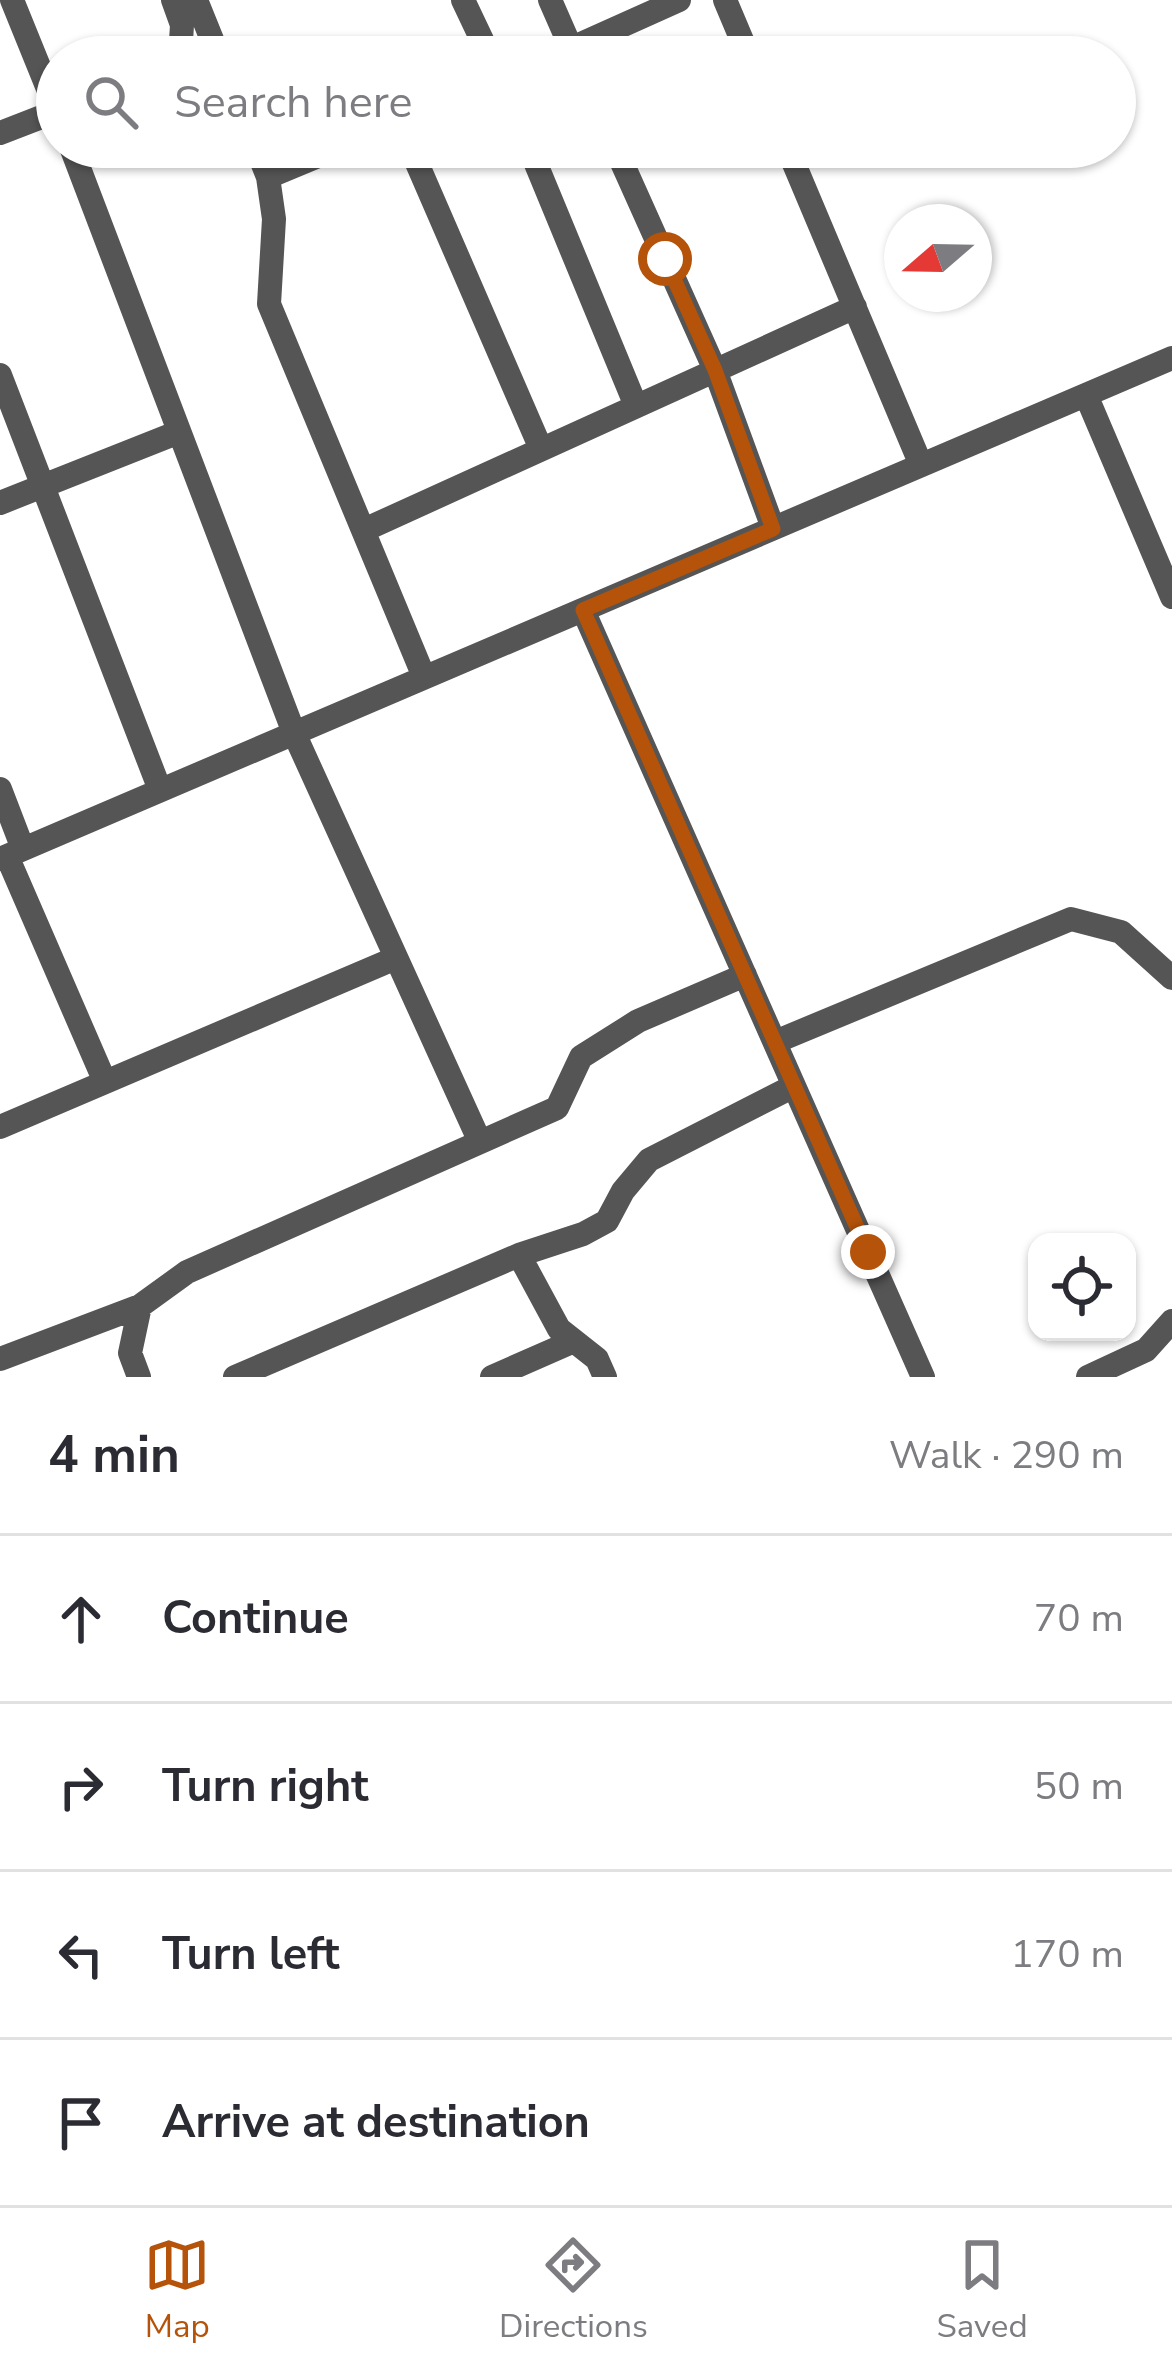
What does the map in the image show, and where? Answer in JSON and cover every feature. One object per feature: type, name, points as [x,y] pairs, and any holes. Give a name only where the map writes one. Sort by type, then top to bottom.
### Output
[{"type":"street","points":[[12,0],[36,59]]},
{"type":"street","points":[[173,0],[181,36]]},
{"type":"street","points":[[196,0],[211,36]]},
{"type":"street","points":[[464,0],[480,36]]},
{"type":"street","points":[[550,0],[561,36]]},
{"type":"street","points":[[604,36],[679,0]]},
{"type":"street","points":[[725,0],[740,36]]},
{"type":"street","points":[[0,133],[36,118]]},
{"type":"street","points":[[79,168],[294,734],[480,1142]]},
{"type":"street","points":[[264,168],[274,219],[269,304],[424,677]]},
{"type":"street","points":[[268,177],[290,168]]},
{"type":"street","points":[[419,168],[541,449]]},
{"type":"street","points":[[538,168],[636,406]]},
{"type":"street","points":[[624,168],[715,370],[773,529]]},
{"type":"street","points":[[796,168],[921,465]]},
{"type":"street","points":[[364,530],[855,307]]},
{"type":"street","points":[[10,854],[1172,358]]},
{"type":"street","points":[[0,375],[160,790]]},
{"type":"street","points":[[1086,394],[1172,598]]},
{"type":"street","points":[[0,503],[179,432]]},
{"type":"street","points":[[583,610],[923,1377]]},
{"type":"street","points":[[0,789],[10,854],[105,1082]]},
{"type":"street","points":[[775,1042],[1071,919],[1121,932],[1172,978]]},
{"type":"street","points":[[0,1127],[396,958]]},
{"type":"street","points":[[0,1359],[140,1306],[187,1272],[557,1108],[581,1057],[638,1021],[746,976]]},
{"type":"street","points":[[235,1377],[608,1221],[623,1190],[649,1160],[794,1086]]},
{"type":"street","points":[[519,1255],[559,1329],[597,1359],[605,1377]]},
{"type":"street","points":[[140,1306],[130,1353],[140,1377]]},
{"type":"street","points":[[1088,1377],[1146,1350],[1172,1321]]},
{"type":"street","points":[[492,1377],[574,1341]]},
{"type":"route","points":[[665,259],[715,370],[773,529],[583,610],[868,1252]]}]
